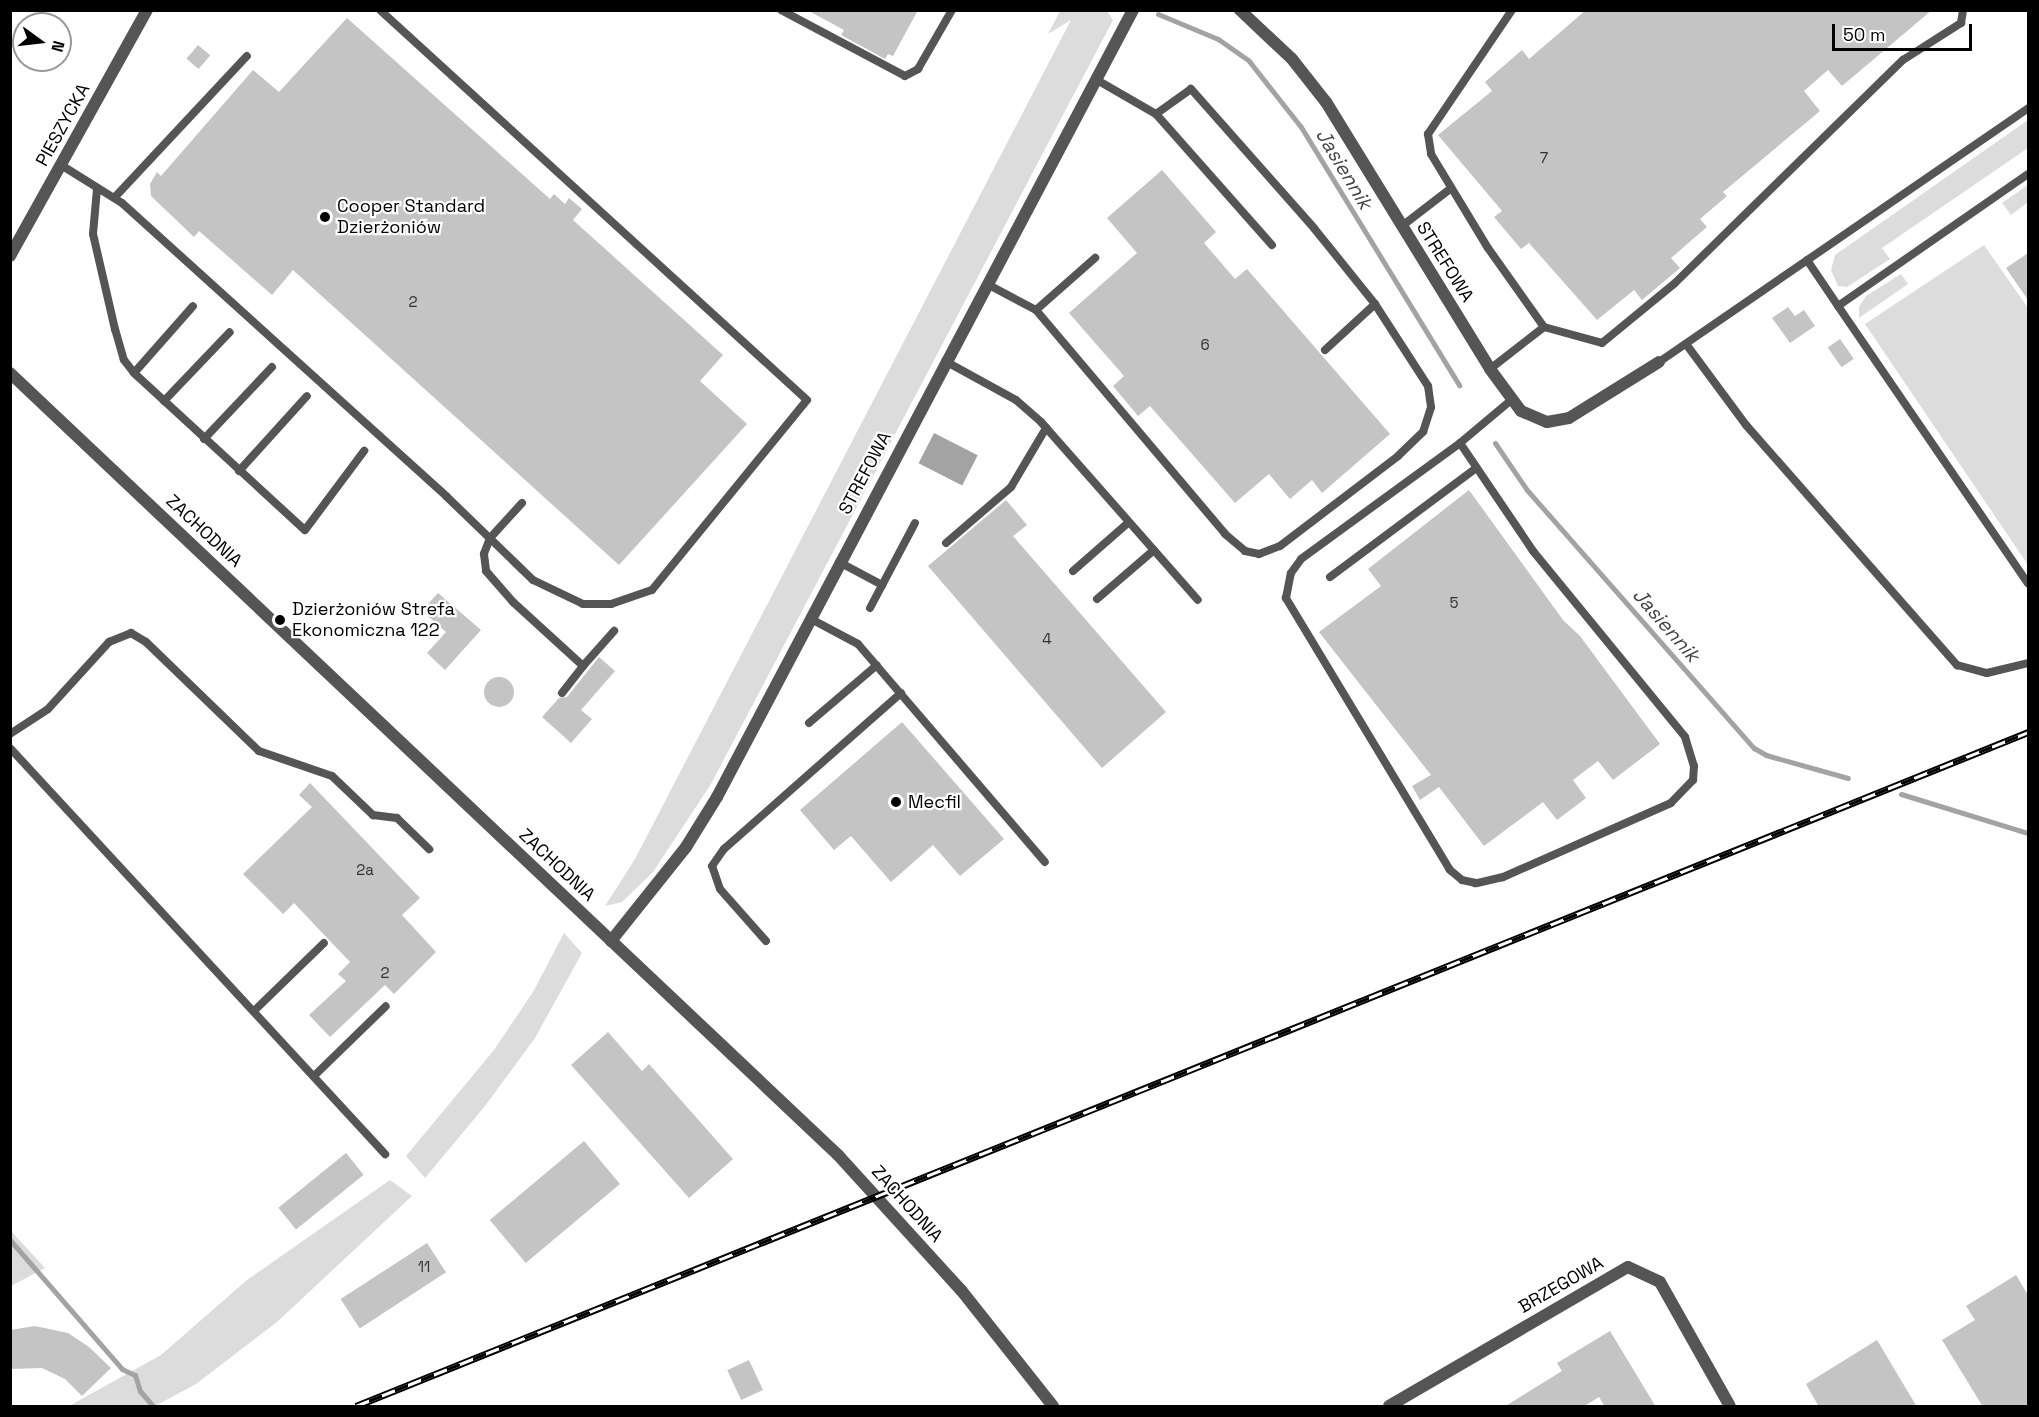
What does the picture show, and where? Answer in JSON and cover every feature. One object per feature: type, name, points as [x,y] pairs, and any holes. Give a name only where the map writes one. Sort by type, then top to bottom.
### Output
[{"type":"street","name":"PIESZYCKA","points":[[10,256],[147,10]]},
{"type":"street","name":"STREFOWA","points":[[611,940],[686,847],[717,797],[945,361],[1133,10]]},
{"type":"street","name":"STREFOWA","points":[[1240,10],[1292,59],[1326,102],[1510,401],[1533,418],[1547,422],[1569,418],[1659,362]]},
{"type":"street","name":"ZACHODNIA","points":[[10,373],[838,1155],[961,1290],[1053,1406]]},
{"type":"street","name":"BRZEGOWA","points":[[1389,1407],[1628,1267],[1659,1282],[1730,1407]]},
{"type":"lane","points":[[61,165],[97,189],[115,197],[490,538],[533,580],[553,592],[582,604],[632,599],[652,590],[807,400],[380,10]]},
{"type":"lane","points":[[781,10],[905,76],[918,69],[952,10]]},
{"type":"lane","points":[[1512,10],[1428,134],[1431,154],[1450,189],[1544,327],[1602,343],[1675,283],[1903,60],[1961,23],[1963,10]]},
{"type":"lane","points":[[115,197],[247,56]]},
{"type":"lane","points":[[1096,80],[1156,114],[1272,244]]},
{"type":"lane","points":[[987,284],[1036,310],[1225,534],[1245,551],[1259,554],[1280,546],[1398,456],[1423,432],[1431,407],[1428,386],[1376,304],[1191,88],[1156,114]]},
{"type":"lane","points":[[1659,362],[2028,108]]},
{"type":"lane","points":[[1838,306],[2028,174]]},
{"type":"lane","points":[[97,189],[93,234],[124,360],[134,373],[305,531],[364,451]]},
{"type":"lane","points":[[1402,226],[1450,189]]},
{"type":"lane","points":[[1036,310],[1095,258]]},
{"type":"lane","points":[[1807,260],[2028,583]]},
{"type":"lane","points":[[1325,350],[1376,304]]},
{"type":"lane","points":[[134,373],[193,306]]},
{"type":"lane","points":[[1490,369],[1544,327]]},
{"type":"lane","points":[[164,401],[230,332]]},
{"type":"lane","points":[[1686,344],[1746,425],[1957,665],[1987,673],[2028,663]]},
{"type":"lane","points":[[945,361],[1016,400],[1046,428],[1198,600]]},
{"type":"lane","points":[[204,439],[272,367]]},
{"type":"lane","points":[[238,471],[307,396]]},
{"type":"lane","points":[[1460,443],[1533,551],[1685,737],[1694,766],[1693,780],[1671,803],[1503,877],[1476,883],[1462,880],[1450,870],[1286,598],[1291,573],[1301,559],[1460,443],[1510,401]]},
{"type":"lane","points":[[946,543],[1011,487],[1046,428]]},
{"type":"lane","points":[[1330,578],[1476,468]]},
{"type":"lane","points":[[522,503],[490,538],[484,554],[486,571],[513,602],[583,666]]},
{"type":"lane","points":[[1073,571],[1129,522]]},
{"type":"lane","points":[[870,608],[915,523]]},
{"type":"lane","points":[[1097,599],[1154,550]]},
{"type":"lane","points":[[839,562],[882,585]]},
{"type":"lane","points":[[811,619],[858,644],[1045,862]]},
{"type":"lane","points":[[562,693],[614,631]]},
{"type":"lane","points":[[10,734],[48,709],[109,642],[131,633],[146,642],[259,751],[332,776],[373,815],[397,818],[429,849]]},
{"type":"lane","points":[[809,723],[877,665]]},
{"type":"lane","points":[[766,941],[720,889],[712,866],[724,849],[901,693]]},
{"type":"lane","points":[[10,747],[255,1010],[385,1155]]},
{"type":"lane","points":[[255,1010],[324,943]]},
{"type":"lane","points":[[314,1076],[386,1006]]},
{"type":"shaded area","points":[[1060,11],[1107,11],[1113,20],[711,784],[653,872],[622,902],[605,906],[635,859],[1071,20],[1048,34]]},
{"type":"shaded area","points":[[2028,120],[2028,148],[1882,248],[1890,259],[1847,287],[1838,286],[1831,270],[1835,255]]},
{"type":"shaded area","points":[[2028,185],[2028,202],[2011,215],[2002,203]]},
{"type":"shaded area","points":[[1984,245],[2028,308],[2028,565],[1865,324]]},
{"type":"shaded area","points":[[1901,274],[1908,284],[1859,318],[1859,307],[1866,296]]},
{"type":"shaded area","points":[[934,433],[978,455],[962,486],[919,463]]},
{"type":"shaded area","points":[[564,933],[582,953],[535,1038],[485,1106],[425,1178],[406,1156],[494,1050],[533,992]]},
{"type":"shaded area","points":[[390,1180],[412,1196],[277,1322],[196,1384],[155,1406],[69,1406],[161,1355],[247,1280]]},
{"type":"shaded area","points":[[11,1231],[45,1268],[10,1286]]},
{"type":"building","points":[[807,10],[918,10],[893,56],[888,54],[885,59],[841,35],[844,30]]},
{"type":"building","points":[[1586,10],[1932,10],[1842,86],[1828,70],[1804,91],[1820,111],[1723,192],[1727,196],[1700,219],[1707,227],[1671,258],[1680,268],[1642,300],[1634,290],[1597,320],[1529,243],[1521,249],[1494,217],[1502,211],[1438,135],[1492,91],[1485,82],[1522,50],[1529,59]]},
{"type":"building","points":[[347,18],[550,199],[554,194],[565,204],[569,198],[582,209],[573,220],[723,355],[700,381],[747,424],[619,565],[293,270],[272,295],[199,231],[194,237],[151,196],[150,184],[157,172],[161,176],[253,70],[279,92]]},
{"type":"building","points":[[198,45],[210,55],[199,69],[186,59]]},
{"type":"building","points":[[1162,170],[1216,232],[1204,243],[1235,279],[1247,269],[1390,434],[1322,493],[1312,480],[1290,499],[1269,474],[1235,503],[1150,406],[1138,416],[1113,386],[1124,376],[1069,313],[1137,253],[1107,218]]},
{"type":"building","points":[[2028,253],[2028,300],[2006,268]]},
{"type":"building","points":[[1788,307],[1795,316],[1804,310],[1815,326],[1790,343],[1772,318]]},
{"type":"building","points":[[1840,339],[1854,359],[1841,367],[1828,348]]},
{"type":"building","points":[[1469,490],[1563,620],[1580,636],[1660,744],[1613,780],[1598,761],[1573,780],[1586,798],[1557,820],[1543,802],[1484,846],[1439,787],[1420,800],[1412,786],[1431,775],[1319,632],[1381,586],[1368,569]]},
{"type":"building","points":[[1006,500],[1027,525],[1013,536],[1166,712],[1102,768],[928,566]]},
{"type":"building","points":[[438,593],[481,630],[445,670],[427,653],[446,632],[422,611]]},
{"type":"building","points":[[599,657],[615,671],[581,710],[592,719],[571,743],[542,717],[559,698],[567,697]]},
{"type":"building","points":[[499,677],[510,681],[514,692],[510,703],[499,707],[488,703],[484,692],[488,681]]},
{"type":"building","name":"Mecfil","points":[[902,722],[1004,839],[960,876],[933,845],[891,882],[851,836],[834,850],[800,810]]},
{"type":"building","points":[[310,783],[420,898],[402,915],[436,952],[394,994],[385,985],[330,1037],[309,1015],[346,981],[338,974],[350,962],[294,903],[283,914],[243,874],[312,807],[299,795]]},
{"type":"building","points":[[608,1032],[642,1071],[649,1064],[733,1159],[689,1198],[571,1065]]},
{"type":"building","points":[[584,1141],[620,1184],[526,1263],[490,1220]]},
{"type":"building","points":[[346,1153],[364,1175],[296,1230],[278,1208]]},
{"type":"building","points":[[427,1243],[446,1272],[360,1328],[341,1299]]},
{"type":"building","points":[[2016,1275],[2028,1295],[2028,1407],[1983,1407],[1942,1340],[1975,1320],[1966,1306]]},
{"type":"building","points":[[35,1326],[68,1333],[89,1347],[111,1368],[82,1396],[65,1379],[42,1368],[10,1369],[10,1330]]},
{"type":"building","points":[[1610,1331],[1656,1407],[1605,1407],[1599,1397],[1583,1407],[1504,1407],[1562,1371],[1557,1363]]},
{"type":"building","points":[[1877,1340],[1917,1407],[1819,1407],[1806,1384]]},
{"type":"building","points":[[749,1360],[763,1390],[741,1400],[727,1370]]},
{"type":"waterway","name":"Jasiennik","points":[[1158,14],[1218,39],[1249,61],[1301,127],[1459,385]]},
{"type":"waterway","name":"Jasiennik","points":[[1495,443],[1527,490],[1754,748],[1766,755],[1848,778]]},
{"type":"waterway","name":"Jasiennik","points":[[1901,794],[2028,833]]},
{"type":"waterway","points":[[10,1240],[122,1369],[135,1375],[140,1391],[153,1406]]},
{"type":"railway","points":[[356,1406],[2028,732]]},
{"type":"place","name":"Cooper Standard Dzierżoniów","points":[[325,217]]},
{"type":"place","name":"Dzierżoniów Strefa Ekonomiczna 122","points":[[280,620]]},
{"type":"place","name":"Mecfil","points":[[896,802]]}]
